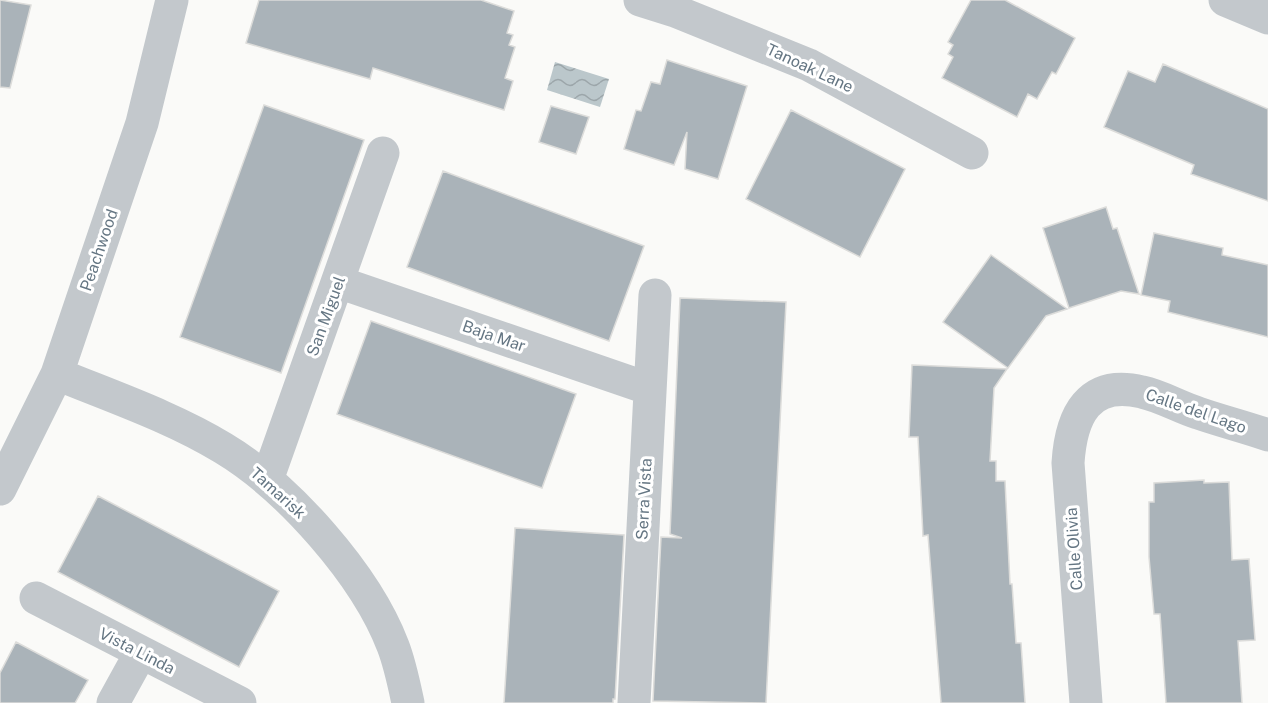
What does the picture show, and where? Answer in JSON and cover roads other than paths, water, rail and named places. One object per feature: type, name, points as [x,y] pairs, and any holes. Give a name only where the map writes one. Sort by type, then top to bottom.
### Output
[{"type":"street","name":"Peachwood","points":[[0,489],[57,374],[142,123],[172,0]]},
{"type":"street","points":[[1225,0],[1268,18]]},
{"type":"street","name":"Tanoak Lane","points":[[653,2],[809,65],[972,153]]},
{"type":"street","name":"San Miguel","points":[[267,480],[383,153]]},
{"type":"street","name":"Baja Mar","points":[[338,282],[650,389]]},
{"type":"street","name":"Serra Vista","points":[[634,703],[655,295]]},
{"type":"street","name":"Tamarisk","points":[[57,374],[176,424],[224,449],[267,480],[310,522],[362,589],[393,645],[408,703]]},
{"type":"street","name":"Calle del Lago","points":[[1089,399],[1111,389],[1142,392],[1268,435]]},
{"type":"street","name":"Calle Olivia","points":[[1086,703],[1068,462],[1069,440],[1075,418],[1089,399]]},
{"type":"street","name":"Vista Linda","points":[[36,598],[140,654],[240,703]]},
{"type":"street","points":[[113,703],[140,654]]},
{"type":"water","points":[[555,62],[609,79],[600,107],[547,90]]}]
